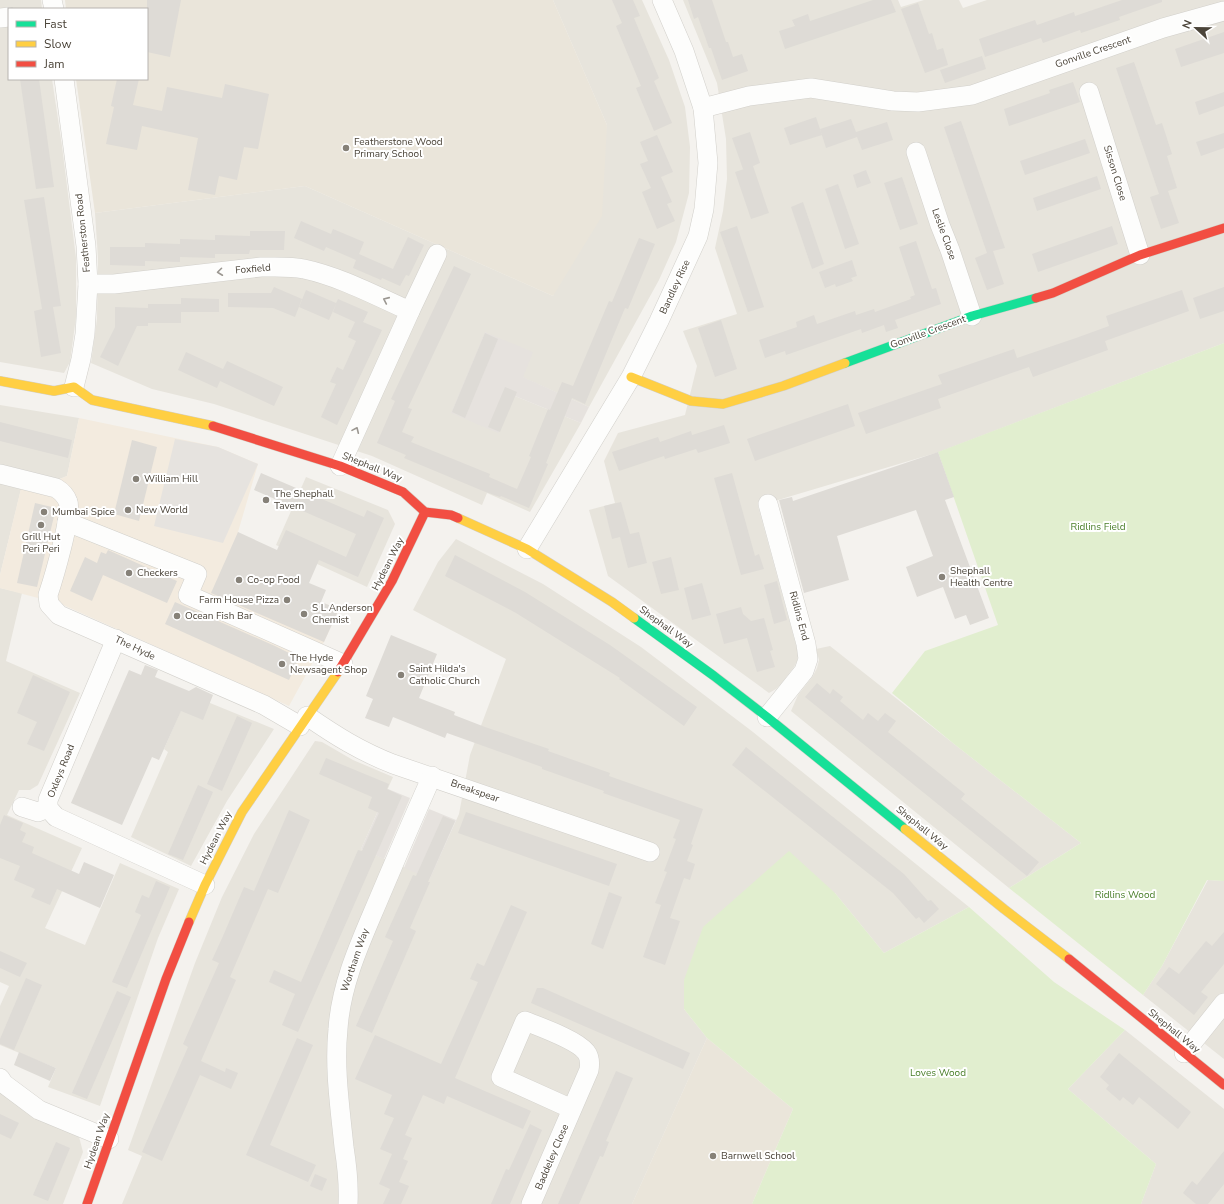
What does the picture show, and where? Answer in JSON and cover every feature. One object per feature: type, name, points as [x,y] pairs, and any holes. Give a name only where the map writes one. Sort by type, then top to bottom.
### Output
[{"type":"street","name":"Bandley Rise","points":[[527,549],[631,377],[659,321],[698,236],[704,209],[708,163],[703,108],[684,51],[662,0]]},
{"type":"street","name":"Gonville Crescent","points":[[703,108],[749,96],[811,88],[893,101],[918,102],[972,95],[1163,28],[1224,11]]},
{"type":"street","name":"Featherston Road","points":[[64,80],[86,246],[88,284],[85,334],[74,387]]},
{"type":"street","name":"Sisson Close","points":[[1089,92],[1140,255]]},
{"type":"street","name":"Leslie Close","points":[[916,152],[972,316]]},
{"type":"street","name":"Gonville Crescent","points":[[631,377],[691,401],[723,404],[783,386],[972,316],[1054,293],[1140,255],[1224,228]]},
{"type":"street","points":[[340,466],[437,254]]},
{"type":"street","name":"Foxfield","points":[[88,284],[114,284],[261,267],[302,268],[347,283],[410,311]]},
{"type":"street","points":[[0,381],[54,391],[74,387]]},
{"type":"street","name":"Shephall Way","points":[[74,387],[92,400],[220,428],[340,466],[403,492],[426,512],[451,515],[527,549],[612,602],[714,676],[1224,1085]]},
{"type":"street","name":"The Hyde","points":[[0,474],[56,488],[62,492],[69,502],[67,522],[48,595],[49,604],[59,615],[303,721]]},
{"type":"street","name":"Ridlins End","points":[[767,717],[804,672],[808,659],[806,644],[768,504]]},
{"type":"street","name":"Hydean Way","points":[[87,1204],[108,1139],[166,979],[205,885],[242,812],[343,664],[392,581],[426,512]]},
{"type":"street","points":[[67,522],[197,574],[188,595],[343,664]]},
{"type":"street","name":"Oxleys Road","points":[[116,639],[48,800],[48,808],[56,817],[205,885]]},
{"type":"street","name":"Breakspear","points":[[303,721],[356,748],[393,764],[432,776],[650,852]]},
{"type":"street","name":"Wortham Way","points":[[348,1204],[346,1161],[337,1077],[338,1028],[341,1003],[349,972],[361,940],[432,776]]},
{"type":"street","points":[[22,807],[38,812],[48,808]]},
{"type":"street","points":[[1184,1053],[1224,1003]]},
{"type":"street","name":"Baddeley Close","points":[[531,1204],[589,1070],[590,1062],[586,1052],[573,1042],[525,1021],[501,1077],[572,1109]]},
{"type":"street","points":[[0,1078],[4,1084],[40,1110],[108,1139]]},
{"type":"shaded area","points":[[0,0],[41,0],[42,8],[8,8],[8,80],[52,80],[76,258],[76,317],[70,362],[64,373],[0,362]]},
{"type":"shaded area","name":"Featherstone Wood Primary School","points":[[65,0],[553,0],[607,125],[602,216],[553,296],[305,186],[95,213],[76,80],[148,80],[148,8],[66,8]]},
{"type":"shaded area","points":[[553,0],[642,0],[669,60],[685,107],[690,147],[689,193],[676,242],[659,280],[589,407],[522,377],[485,332],[515,396],[581,423],[530,512],[487,493],[482,505],[372,456],[214,404],[152,389],[91,363],[97,319],[98,258],[95,213],[305,186],[553,296],[607,125]]},
{"type":"shaded area","points":[[683,0],[898,0],[901,7],[924,0],[959,0],[963,8],[987,0],[1224,0],[1224,343],[939,452],[758,506],[798,656],[794,667],[781,684],[769,693],[608,576],[589,510],[615,503],[604,461],[618,433],[685,415],[697,366],[683,331],[737,314],[715,248],[723,211],[727,179],[726,139],[717,83]]},
{"type":"shaded area","points":[[485,332],[533,352],[523,377],[589,407],[581,423],[515,396],[498,433],[451,413]]},
{"type":"shaded area","points":[[0,405],[79,418],[67,476],[57,480],[25,473],[0,575]]},
{"type":"shaded area","points":[[79,418],[218,447],[258,464],[238,532],[321,602],[339,609],[324,642],[289,706],[61,604],[0,588],[0,575],[25,472],[57,480],[67,476]]},
{"type":"shaded area","points":[[175,439],[218,447],[258,464],[223,543],[154,526]]},
{"type":"shaded area","points":[[306,477],[388,510],[395,524],[367,587],[276,545]]},
{"type":"shaded area","points":[[456,539],[543,584],[641,647],[753,732],[969,907],[884,953],[835,893],[684,980],[684,1009],[707,1038],[632,1204],[122,1204],[142,1156],[128,1150],[195,963],[222,897],[254,834],[315,741],[322,742],[353,760],[393,777],[361,849],[430,878],[459,814],[470,755],[506,659],[413,610],[438,562]]},
{"type":"shaded area","points":[[0,588],[22,593],[6,661],[80,693],[38,785],[30,790],[19,790],[7,815],[82,848],[45,928],[85,945],[120,863],[179,889],[158,938],[100,1106],[48,1087],[56,1068],[0,1045],[0,1006],[9,986],[0,982]]},
{"type":"shaded area","points":[[830,646],[1081,843],[1009,888],[791,711],[798,695],[813,676],[817,668],[819,660],[816,649]]},
{"type":"shaded area","points":[[188,694],[274,729],[227,801],[191,866],[131,837],[168,752],[164,749]]},
{"type":"shaded area","points":[[388,789],[410,798],[384,859],[361,849]]},
{"type":"shaded area","points":[[429,809],[456,820],[430,879],[404,868]]},
{"type":"shaded area","points":[[1208,880],[1224,881],[1224,1059],[1143,995],[1162,966]]},
{"type":"shaded area","points":[[1125,1030],[1224,1109],[1224,1204],[1141,1204],[1156,1164],[1068,1089]]},
{"type":"shaded area","name":"Barnwell School","points":[[707,1038],[793,1109],[752,1204],[632,1204]]},
{"type":"shaded area","points":[[0,1092],[78,1133],[83,1152],[63,1204],[0,1204]]},
{"type":"green space","name":"Ridlins Field","points":[[1224,343],[1224,881],[1207,880],[1162,966],[1143,995],[1009,888],[1081,843],[954,744],[892,693],[925,651],[998,625],[938,452]]},
{"type":"green space","name":"Loves Wood","points":[[789,851],[835,893],[884,953],[969,907],[1054,982],[1125,1030],[1068,1089],[1156,1164],[1141,1204],[752,1204],[793,1109],[707,1038],[684,1009],[684,980],[703,927]]},
{"type":"building","points":[[147,0],[181,0],[170,57],[148,52]]},
{"type":"building","points":[[612,0],[633,0],[640,16],[634,18],[659,78],[654,81],[672,123],[654,131],[636,88],[641,86],[616,26],[622,23]]},
{"type":"building","points":[[688,0],[712,0],[726,42],[728,42],[733,57],[742,54],[748,71],[722,80],[698,17],[694,19]]},
{"type":"building","points":[[873,0],[891,0],[896,12],[785,49],[779,31],[795,26],[792,20],[808,14],[810,21]]},
{"type":"building","points":[[1122,0],[1162,0],[1162,2],[1119,17],[1120,20],[1081,33],[1080,30],[1043,43],[1041,38],[985,57],[979,39],[1035,20],[1037,25],[1074,12],[1075,16]]},
{"type":"building","points":[[918,3],[929,34],[932,33],[937,50],[943,48],[948,65],[925,73],[901,9]]},
{"type":"building","points":[[1224,32],[1224,53],[1181,67],[1175,49]]},
{"type":"building","points":[[982,56],[986,69],[945,83],[940,70]]},
{"type":"building","points":[[1134,62],[1156,125],[1162,123],[1172,154],[1167,156],[1177,188],[1168,191],[1179,223],[1161,229],[1150,197],[1159,194],[1116,68]]},
{"type":"building","points":[[20,80],[39,80],[54,187],[36,189]]},
{"type":"building","points":[[117,80],[139,80],[133,105],[162,111],[167,87],[222,98],[225,84],[269,94],[258,149],[244,147],[237,180],[219,176],[215,195],[188,190],[198,138],[142,126],[137,150],[106,144],[114,107],[111,106]]},
{"type":"building","points":[[1073,82],[1080,102],[1009,126],[1004,109],[1050,93],[1049,90]]},
{"type":"building","points":[[1224,92],[1224,106],[1199,115],[1195,102]]},
{"type":"building","points":[[816,117],[822,135],[790,145],[784,128]]},
{"type":"building","points":[[851,119],[856,132],[887,122],[893,140],[862,150],[857,137],[826,148],[820,129]]},
{"type":"building","points":[[961,121],[1005,248],[993,251],[1004,284],[987,290],[975,258],[987,253],[944,127]]},
{"type":"building","points":[[750,132],[760,163],[753,166],[769,213],[751,219],[735,172],[744,169],[732,138]]},
{"type":"building","points":[[1224,133],[1224,148],[1201,156],[1196,142]]},
{"type":"building","points":[[657,135],[673,172],[661,177],[672,202],[667,204],[675,221],[657,229],[642,192],[651,188],[640,164],[648,161],[640,142]]},
{"type":"building","points":[[1085,139],[1090,153],[1025,175],[1020,161]]},
{"type":"building","points":[[866,170],[871,183],[857,188],[853,175]]},
{"type":"building","points":[[1097,176],[1101,189],[1037,211],[1033,198]]},
{"type":"building","points":[[902,177],[918,224],[900,230],[884,183]]},
{"type":"building","points":[[838,184],[859,244],[845,249],[825,189]]},
{"type":"building","points":[[44,197],[61,306],[53,307],[61,353],[41,357],[34,311],[42,309],[24,200]]},
{"type":"building","points":[[803,202],[824,264],[812,269],[791,207]]},
{"type":"building","points":[[301,221],[331,234],[333,229],[364,242],[359,254],[393,269],[408,237],[424,245],[409,276],[406,275],[400,286],[353,268],[356,260],[326,247],[324,251],[294,238]]},
{"type":"building","points":[[737,226],[764,307],[748,312],[720,232]]},
{"type":"building","points":[[1112,226],[1118,244],[1038,272],[1032,254]]},
{"type":"building","points":[[250,231],[285,231],[284,250],[250,250],[249,254],[215,254],[215,258],[180,257],[180,262],[145,261],[145,266],[110,265],[110,247],[145,247],[145,243],[180,244],[180,239],[215,240],[215,235],[250,236]]},
{"type":"building","points":[[639,238],[655,244],[628,309],[625,308],[585,404],[572,398],[546,463],[548,464],[529,508],[501,496],[500,497],[483,491],[404,458],[406,455],[377,443],[395,401],[391,399],[454,266],[471,274],[408,408],[412,409],[402,432],[414,437],[411,442],[490,474],[489,477],[517,489],[531,457],[529,456],[548,409],[550,410],[562,382],[573,386],[609,301],[612,302]]},
{"type":"building","points":[[916,241],[932,289],[936,288],[941,304],[895,320],[898,328],[886,332],[884,325],[862,333],[861,329],[786,355],[785,351],[765,358],[759,340],[797,327],[796,322],[814,315],[817,324],[855,311],[856,315],[874,309],[875,312],[911,299],[910,297],[915,295],[899,247]]},
{"type":"building","points":[[852,260],[857,276],[851,278],[853,281],[836,287],[835,284],[825,288],[819,272]]},
{"type":"building","points":[[274,287],[302,299],[295,317],[273,308],[228,307],[228,293],[271,293]]},
{"type":"building","points":[[1224,287],[1224,311],[1200,319],[1193,298]]},
{"type":"building","points":[[306,290],[336,303],[338,299],[368,312],[363,322],[382,330],[337,425],[321,417],[336,384],[330,382],[337,367],[343,370],[356,341],[348,337],[355,322],[333,312],[336,304],[329,320],[299,307]]},
{"type":"building","points":[[1182,290],[1189,311],[1105,341],[1108,350],[1033,377],[1029,367],[938,399],[941,408],[866,434],[858,413],[942,384],[938,375],[1014,349],[1017,358],[1076,338],[1109,326],[1106,316]]},
{"type":"building","points":[[181,298],[219,299],[219,312],[181,312]]},
{"type":"building","points":[[148,304],[181,304],[181,323],[148,323],[148,326],[137,326],[118,366],[100,357],[115,327],[115,307],[148,308]]},
{"type":"building","points":[[721,320],[737,369],[715,377],[698,328]]},
{"type":"building","points":[[485,333],[498,339],[465,418],[452,412]]},
{"type":"building","points":[[186,352],[223,369],[227,361],[283,387],[274,406],[220,381],[217,388],[178,370]]},
{"type":"building","points":[[505,387],[517,392],[500,432],[488,427]]},
{"type":"building","points":[[848,404],[855,426],[755,461],[747,439]]},
{"type":"building","points":[[0,422],[72,440],[68,458],[0,441]]},
{"type":"building","points":[[724,425],[730,443],[698,453],[696,449],[665,459],[664,456],[619,471],[612,452],[658,437],[660,442],[691,431],[692,435]]},
{"type":"building","points":[[132,440],[157,447],[139,521],[114,514]]},
{"type":"building","points":[[938,452],[954,497],[945,500],[989,618],[970,625],[966,615],[955,619],[943,587],[917,597],[906,567],[933,556],[916,510],[837,536],[849,580],[804,593],[779,500],[792,497],[793,501]]},
{"type":"building","points":[[261,473],[364,517],[367,510],[384,518],[358,577],[319,560],[309,583],[326,590],[321,602],[339,609],[324,642],[211,593],[238,532],[277,550],[286,530],[346,557],[356,534],[254,490]]},
{"type":"building","points":[[732,473],[755,556],[759,554],[764,569],[741,575],[714,478]]},
{"type":"building","points":[[621,502],[630,534],[639,532],[647,563],[628,568],[620,537],[612,539],[604,506]]},
{"type":"building","points":[[35,503],[56,508],[37,587],[17,583]]},
{"type":"building","points":[[108,550],[177,581],[167,603],[103,575],[92,601],[70,591],[85,557],[97,563],[101,552],[106,554]]},
{"type":"building","points":[[455,555],[525,592],[610,645],[697,707],[684,726],[619,679],[620,678],[516,613],[445,576]]},
{"type":"building","points":[[671,557],[679,590],[661,594],[652,562]]},
{"type":"building","points":[[777,581],[787,620],[774,624],[764,585]]},
{"type":"building","points":[[702,583],[711,615],[692,620],[684,588]]},
{"type":"building","points":[[175,602],[299,658],[289,680],[165,624]]},
{"type":"building","points":[[741,607],[743,614],[751,621],[764,618],[773,650],[770,651],[775,667],[757,672],[747,638],[724,644],[716,614]]},
{"type":"building","points":[[391,635],[437,654],[419,698],[455,712],[454,715],[549,749],[548,751],[610,773],[609,776],[703,809],[687,861],[695,864],[690,880],[684,878],[670,918],[680,921],[665,965],[643,957],[661,905],[655,903],[667,872],[664,871],[676,839],[673,838],[680,820],[603,793],[604,791],[542,769],[542,767],[447,733],[445,738],[393,717],[389,727],[365,718],[373,699],[366,696]]},
{"type":"building","points":[[145,665],[158,670],[155,677],[189,691],[196,687],[213,695],[203,720],[181,711],[159,760],[152,757],[122,825],[71,803],[129,670],[141,675]]},
{"type":"building","points":[[33,675],[70,692],[44,751],[27,744],[37,722],[17,713]]},
{"type":"building","points":[[817,683],[830,694],[833,689],[843,697],[840,701],[863,720],[868,713],[878,721],[885,713],[896,721],[888,732],[965,794],[961,799],[1039,862],[1027,876],[805,697]]},
{"type":"building","points":[[237,716],[252,723],[222,791],[207,784]]},
{"type":"building","points":[[746,747],[904,874],[928,901],[931,900],[939,909],[924,923],[919,917],[916,919],[893,893],[732,765]]},
{"type":"building","points":[[326,758],[389,784],[387,789],[402,796],[298,1032],[282,1025],[295,994],[269,982],[274,970],[301,982],[358,850],[362,851],[379,813],[368,808],[372,797],[319,774]]},
{"type":"building","points":[[198,785],[213,792],[183,860],[168,854]]},
{"type":"building","points":[[289,810],[310,820],[278,893],[268,889],[230,977],[236,980],[201,1061],[225,1072],[226,1068],[238,1073],[231,1089],[200,1075],[162,1161],[142,1152],[188,1047],[183,1044],[219,963],[212,960],[244,887],[254,891]]},
{"type":"building","points":[[466,812],[617,864],[609,886],[458,833]]},
{"type":"building","points":[[4,815],[23,823],[20,830],[26,833],[22,842],[34,847],[32,853],[79,874],[84,862],[114,875],[100,908],[57,889],[50,905],[31,897],[35,889],[14,880],[20,866],[0,858],[0,825]]},
{"type":"building","points":[[443,816],[455,821],[428,882],[430,882],[410,928],[416,931],[372,1033],[356,1026],[393,941],[385,937],[413,875],[416,876]]},
{"type":"building","points":[[156,881],[170,887],[127,988],[112,982],[141,915],[135,912],[142,895],[149,898]]},
{"type":"building","points":[[609,892],[622,897],[603,949],[591,944]]},
{"type":"building","points":[[511,905],[527,912],[455,1078],[531,1111],[523,1129],[447,1096],[444,1104],[423,1095],[405,1135],[412,1138],[403,1159],[408,1161],[399,1182],[409,1186],[401,1204],[383,1204],[390,1189],[379,1184],[392,1154],[380,1149],[394,1118],[384,1114],[392,1095],[355,1079],[375,1035],[441,1064],[478,982],[470,979],[477,963],[484,966]]},
{"type":"building","points":[[1224,932],[1224,964],[1201,992],[1208,997],[1194,1015],[1156,984],[1169,967],[1179,974],[1206,941],[1212,946]]},
{"type":"building","points":[[0,951],[27,963],[20,977],[0,968]]},
{"type":"building","points":[[26,978],[42,985],[14,1050],[0,1044],[0,1039]]},
{"type":"building","points":[[537,988],[543,988],[690,1053],[683,1069],[531,1003]]},
{"type":"building","points":[[117,991],[131,997],[87,1099],[72,1093]]},
{"type":"building","points":[[297,1038],[313,1045],[270,1145],[316,1165],[308,1182],[246,1155]]},
{"type":"building","points":[[19,1052],[56,1068],[50,1081],[14,1065]]},
{"type":"building","points":[[1119,1053],[1191,1112],[1178,1129],[1139,1097],[1133,1105],[1123,1097],[1120,1101],[1106,1089],[1109,1085],[1100,1077]]},
{"type":"building","points":[[616,1071],[633,1078],[606,1141],[609,1142],[603,1157],[600,1156],[579,1204],[558,1204]]},
{"type":"building","points":[[0,1114],[19,1123],[11,1139],[0,1134]]},
{"type":"building","points":[[530,1124],[542,1130],[510,1204],[491,1204],[506,1169],[509,1170]]},
{"type":"building","points":[[56,1142],[70,1148],[48,1201],[33,1195]]},
{"type":"building","points":[[1224,1151],[1224,1184],[1208,1204],[1196,1204],[1183,1193],[1192,1181],[1197,1185]]},
{"type":"building","points":[[315,1174],[327,1179],[322,1191],[310,1186]]},
{"type":"traffic: fast","points":[[845,363],[972,316],[1036,298]]},
{"type":"traffic: fast","points":[[634,618],[714,676],[767,717],[905,829]]},
{"type":"traffic: slow","points":[[631,377],[691,401],[723,404],[783,386],[845,363]]},
{"type":"traffic: slow","points":[[0,381],[54,391],[74,387],[92,400],[213,426]]},
{"type":"traffic: slow","points":[[458,518],[527,549],[612,602],[634,618]]},
{"type":"traffic: slow","points":[[189,922],[205,885],[242,812],[338,672]]},
{"type":"traffic: slow","points":[[905,829],[1069,959]]},
{"type":"traffic: jam","points":[[1036,298],[1053,293],[1140,255],[1224,228]]},
{"type":"traffic: jam","points":[[213,426],[340,466],[403,492],[425,512],[451,515],[458,518]]},
{"type":"traffic: jam","points":[[338,672],[392,581],[425,512]]},
{"type":"traffic: jam","points":[[87,1204],[166,979],[189,922]]},
{"type":"traffic: jam","points":[[1069,959],[1224,1085]]},
{"type":"place","name":"Featherstone Wood Primary School","points":[[346,148]]},
{"type":"place","name":"William Hill","points":[[136,479]]},
{"type":"place","name":"The Shephall Tavern","points":[[266,500]]},
{"type":"place","name":"New World","points":[[128,510]]},
{"type":"place","name":"Mumbai Spice","points":[[44,512]]},
{"type":"place","name":"Grill Hut Peri Peri","points":[[41,525]]},
{"type":"place","name":"Checkers","points":[[129,573]]},
{"type":"place","name":"Shephall Health Centre","points":[[942,577]]},
{"type":"place","name":"Co-op Food","points":[[239,580]]},
{"type":"place","name":"Farm House Pizza","points":[[287,600]]},
{"type":"place","name":"S L Anderson Chemist","points":[[304,614]]},
{"type":"place","name":"Ocean Fish Bar","points":[[177,616]]},
{"type":"place","name":"The Hyde Newsagent Shop","points":[[282,664]]},
{"type":"place","name":"Saint Hilda's Catholic Church","points":[[401,675]]},
{"type":"place","name":"Barnwell School","points":[[713,1156]]},
{"type":"park label","name":"Ridlins Wood","points":[[1125,895]]}]
